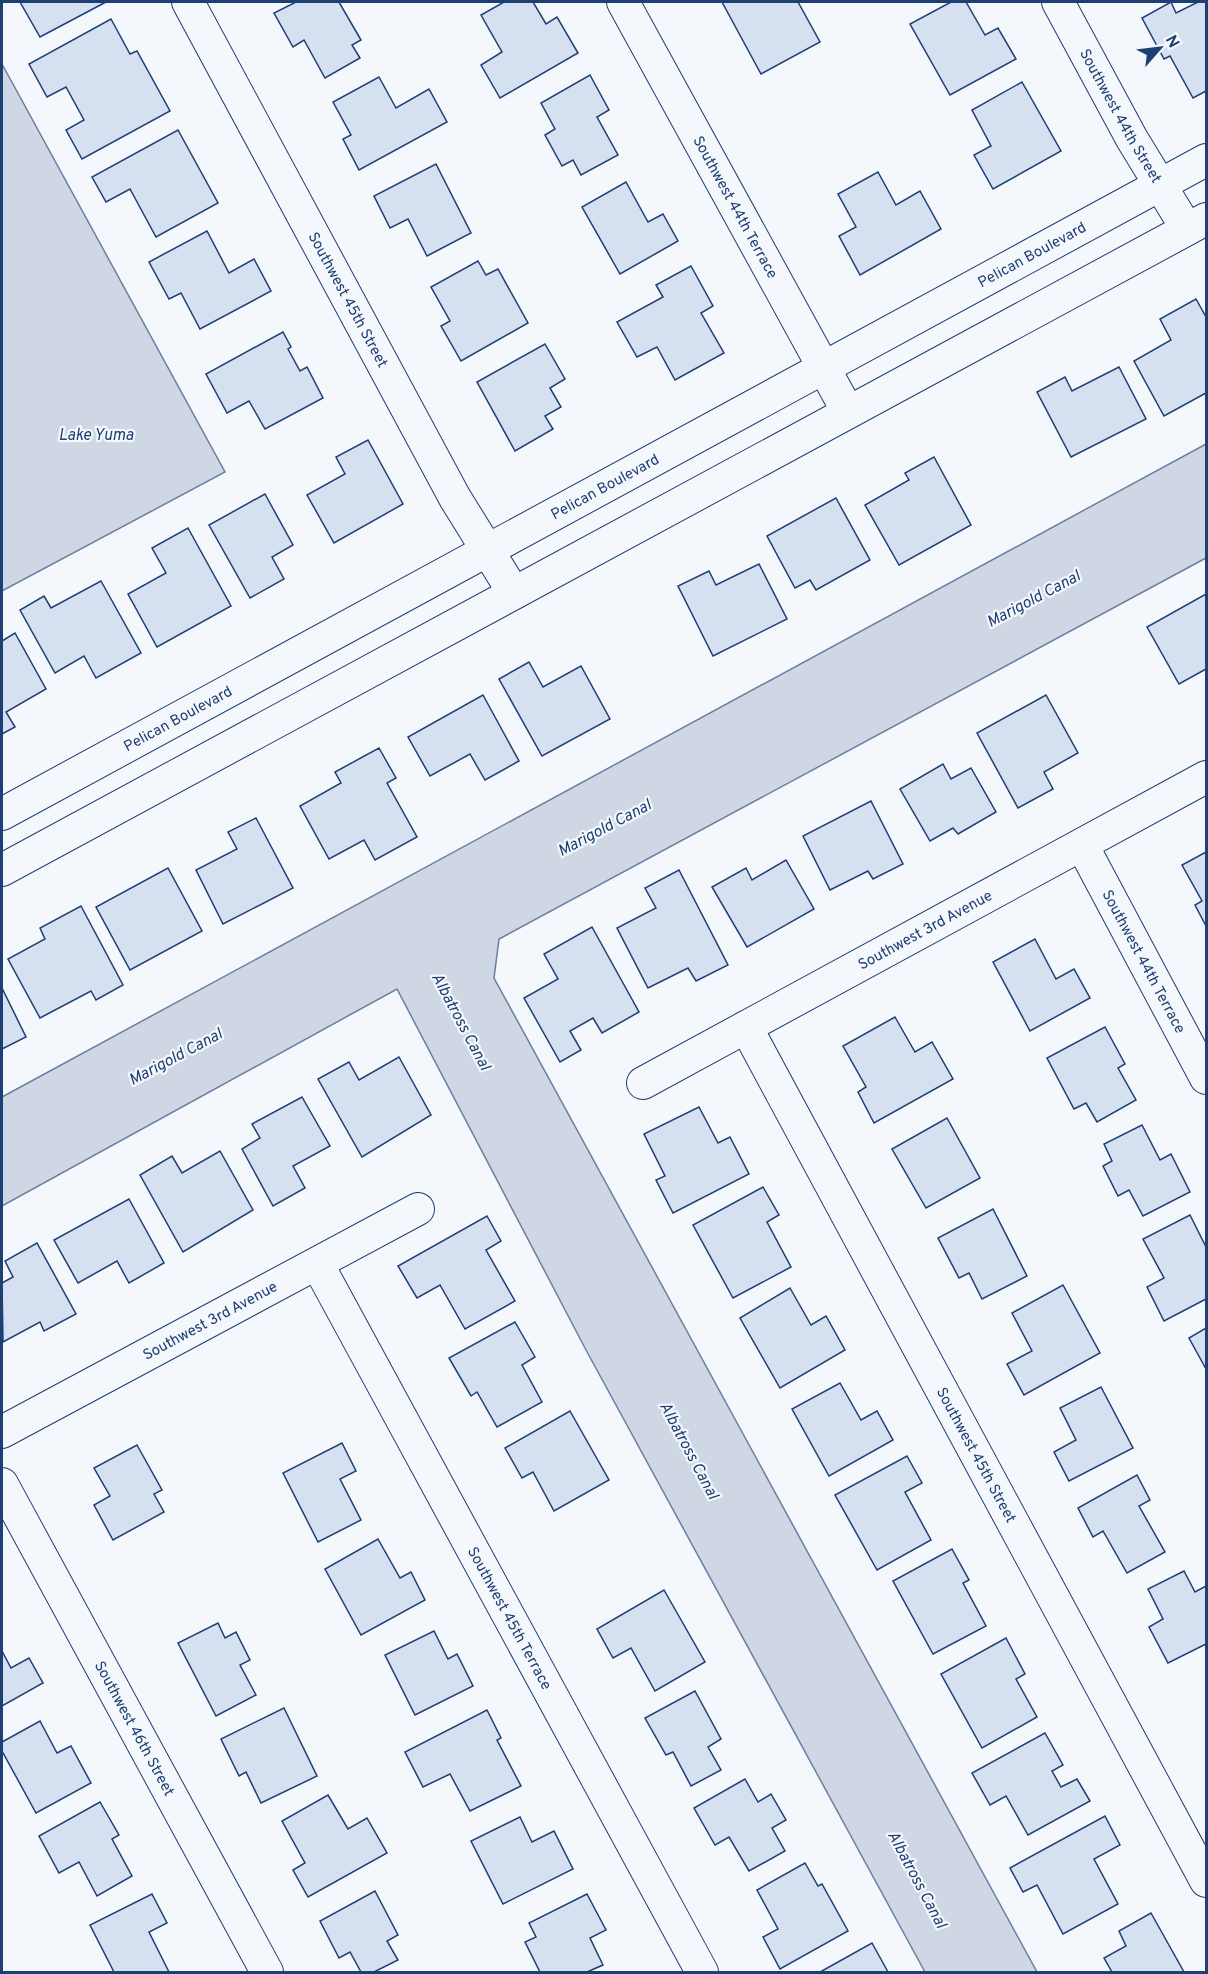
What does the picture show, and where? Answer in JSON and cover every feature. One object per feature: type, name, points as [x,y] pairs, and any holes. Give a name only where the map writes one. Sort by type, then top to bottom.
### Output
[{"type":"street","name":"Southwest 45th Street","points":[[188,2],[486,550],[514,593]]},
{"type":"street","name":"Southwest 44th Terrace","points":[[623,2],[848,412]]},
{"type":"street","name":"Southwest 44th Street","points":[[1058,2],[1160,186],[1197,224]]},
{"type":"street","name":"Pelican Boulevard","points":[[2,814],[1206,160]]},
{"type":"street","points":[[2,870],[1197,224]]},
{"type":"street","name":"Southwest 3rd Avenue","points":[[643,1083],[1206,777]]},
{"type":"street","name":"Southwest 44th Terrace","points":[[1082,845],[1206,1078]]},
{"type":"street","name":"Southwest 45th Street","points":[[746,1027],[1206,1881]]},
{"type":"street","name":"Southwest 3rd Avenue","points":[[2,1432],[418,1209]]},
{"type":"street","name":"Southwest 45th Terrace","points":[[318,1264],[702,1972]]},
{"type":"street","name":"Southwest 46th Street","points":[[2,1484],[267,1972]]},
{"type":"water","name":"Lake Yuma","points":[[2,64],[225,472],[2,591]]},
{"type":"water","points":[[1206,444],[1206,558],[499,939],[494,978],[1037,1972],[925,1972],[586,1350],[397,989],[2,1206],[2,1097]]},
{"type":"building","points":[[20,2],[106,2],[40,37]]},
{"type":"building","points":[[296,2],[339,2],[361,40],[352,45],[360,58],[325,78],[304,40],[293,47],[274,13]]},
{"type":"building","points":[[504,2],[533,2],[546,24],[557,17],[578,53],[500,98],[481,65],[502,52],[481,15]]},
{"type":"building","points":[[722,2],[798,2],[820,42],[761,74]]},
{"type":"building","points":[[951,2],[966,2],[985,35],[998,28],[1016,59],[950,95],[910,24]]},
{"type":"building","points":[[1171,2],[1176,13],[1198,2],[1206,2],[1206,91],[1193,98],[1170,56],[1164,59],[1142,18]]},
{"type":"building","points":[[111,19],[130,54],[137,51],[170,111],[82,159],[66,130],[84,120],[66,87],[47,97],[29,64]]},
{"type":"building","points":[[590,75],[609,110],[597,117],[618,155],[581,175],[573,160],[562,166],[545,135],[555,129],[541,103]]},
{"type":"building","points":[[379,77],[396,108],[429,89],[447,122],[359,170],[343,139],[351,135],[333,102]]},
{"type":"building","points":[[1022,82],[1061,151],[993,189],[974,155],[991,146],[972,110]]},
{"type":"building","points":[[178,130],[218,203],[156,237],[130,189],[106,202],[92,177]]},
{"type":"building","points":[[436,164],[471,233],[427,256],[408,219],[390,228],[374,196]]},
{"type":"building","points":[[878,172],[896,205],[920,191],[941,229],[860,275],[839,236],[856,227],[838,194]]},
{"type":"building","points":[[626,182],[648,222],[663,214],[678,241],[620,274],[582,207]]},
{"type":"building","points":[[207,231],[229,273],[254,259],[271,291],[200,329],[181,293],[169,299],[149,262]]},
{"type":"building","points":[[478,261],[486,275],[498,269],[528,323],[461,361],[441,326],[450,321],[431,287]]},
{"type":"building","points":[[691,266],[713,306],[701,313],[724,353],[675,380],[657,347],[637,357],[617,322],[663,297],[656,285]]},
{"type":"building","points":[[1196,299],[1206,317],[1206,393],[1164,416],[1134,361],[1171,340],[1160,319]]},
{"type":"building","points":[[283,332],[291,347],[288,349],[300,371],[307,367],[323,398],[265,429],[249,401],[227,413],[206,374]]},
{"type":"building","points":[[545,344],[565,379],[550,388],[561,407],[545,416],[553,429],[515,451],[477,382]]},
{"type":"building","points":[[1119,367],[1146,419],[1071,457],[1037,392],[1065,377],[1072,391]]},
{"type":"building","points":[[368,440],[403,504],[334,543],[307,495],[345,474],[336,457]]},
{"type":"building","points":[[934,457],[971,525],[899,565],[865,505],[909,480],[905,473]]},
{"type":"building","points":[[265,494],[293,545],[272,557],[284,579],[250,598],[209,525]]},
{"type":"building","points":[[836,498],[870,560],[816,590],[810,580],[795,588],[767,536]]},
{"type":"building","points":[[188,528],[231,606],[157,647],[128,594],[166,573],[152,548]]},
{"type":"building","points":[[759,564],[787,619],[713,656],[678,586],[709,571],[716,585]]},
{"type":"building","points":[[101,581],[141,653],[96,678],[84,656],[55,673],[20,610],[44,596],[51,608]]},
{"type":"building","points":[[1206,594],[1206,669],[1179,684],[1147,627]]},
{"type":"building","points":[[15,633],[46,689],[6,712],[15,727],[2,734],[2,641]]},
{"type":"building","points":[[529,662],[543,687],[581,666],[610,719],[542,756],[499,679]]},
{"type":"building","points":[[483,695],[519,761],[485,780],[470,754],[430,776],[408,737]]},
{"type":"building","points":[[1046,695],[1078,753],[1044,772],[1053,789],[1018,808],[977,733]]},
{"type":"building","points":[[379,748],[396,778],[387,783],[417,837],[375,860],[364,840],[329,859],[300,806],[341,783],[335,772]]},
{"type":"building","points":[[943,764],[951,779],[971,768],[996,812],[958,834],[953,828],[930,841],[900,789]]},
{"type":"building","points":[[871,801],[903,864],[873,879],[868,871],[830,890],[803,836]]},
{"type":"building","points":[[256,818],[293,888],[223,924],[196,870],[237,849],[228,832]]},
{"type":"building","points":[[1206,852],[1206,926],[1195,905],[1202,901],[1182,865]]},
{"type":"building","points":[[786,860],[814,909],[747,947],[712,887],[746,868],[752,880]]},
{"type":"building","points":[[168,868],[202,931],[130,970],[96,907]]},
{"type":"building","points":[[679,870],[728,965],[696,981],[688,968],[648,988],[617,928],[656,908],[645,888]]},
{"type":"building","points":[[81,906],[123,985],[96,1000],[91,991],[40,1018],[8,959],[45,939],[40,928]]},
{"type":"building","points":[[592,927],[639,1012],[602,1033],[593,1018],[570,1031],[581,1050],[560,1062],[524,998],[558,979],[544,954]]},
{"type":"building","points":[[1035,939],[1056,979],[1074,969],[1090,998],[1030,1031],[993,962]]},
{"type":"building","points":[[2,988],[26,1037],[2,1049]]},
{"type":"building","points":[[895,1017],[915,1052],[932,1042],[953,1079],[874,1123],[858,1092],[866,1087],[843,1046]]},
{"type":"building","points":[[1105,1027],[1125,1064],[1118,1068],[1136,1100],[1097,1122],[1086,1103],[1074,1109],[1047,1058]]},
{"type":"building","points":[[399,1057],[431,1115],[362,1157],[318,1079],[349,1062],[359,1080]]},
{"type":"building","points":[[302,1097],[330,1146],[293,1166],[305,1188],[273,1206],[242,1149],[260,1138],[252,1124]]},
{"type":"building","points":[[699,1107],[718,1143],[730,1137],[749,1174],[673,1213],[656,1180],[665,1176],[644,1134]]},
{"type":"building","points":[[947,1118],[980,1178],[926,1208],[892,1149]]},
{"type":"building","points":[[1142,1125],[1160,1160],[1171,1154],[1190,1192],[1143,1216],[1129,1190],[1118,1196],[1103,1166],[1112,1161],[1104,1144]]},
{"type":"building","points":[[220,1151],[253,1210],[183,1252],[140,1175],[172,1156],[182,1173]]},
{"type":"building","points":[[763,1187],[779,1215],[767,1222],[791,1267],[733,1298],[693,1225]]},
{"type":"building","points":[[129,1199],[164,1263],[129,1283],[117,1261],[78,1283],[54,1240]]},
{"type":"building","points":[[993,1209],[1027,1276],[982,1299],[969,1273],[959,1278],[938,1238]]},
{"type":"building","points":[[1190,1215],[1206,1247],[1206,1299],[1164,1321],[1147,1287],[1164,1278],[1143,1239]]},
{"type":"building","points":[[487,1216],[501,1241],[486,1250],[515,1301],[465,1329],[440,1285],[417,1298],[398,1266]]},
{"type":"building","points":[[37,1243],[76,1314],[44,1331],[40,1322],[3,1342],[2,1283],[13,1277],[5,1261]]},
{"type":"building","points":[[1063,1285],[1100,1353],[1024,1395],[1007,1364],[1032,1351],[1012,1313]]},
{"type":"building","points":[[790,1288],[811,1325],[826,1316],[845,1350],[780,1388],[740,1318]]},
{"type":"building","points":[[515,1322],[535,1357],[522,1365],[542,1402],[497,1427],[477,1392],[471,1396],[449,1358]]},
{"type":"building","points":[[1206,1328],[1206,1369],[1189,1338]]},
{"type":"building","points":[[840,1383],[861,1420],[877,1411],[893,1440],[829,1476],[792,1409]]},
{"type":"building","points":[[1101,1387],[1133,1448],[1069,1481],[1054,1452],[1076,1440],[1060,1408]]},
{"type":"building","points":[[570,1411],[609,1480],[554,1511],[533,1472],[522,1478],[505,1448]]},
{"type":"building","points":[[342,1443],[356,1471],[340,1479],[361,1520],[318,1542],[283,1473]]},
{"type":"building","points":[[137,1445],[162,1490],[154,1494],[164,1512],[113,1540],[94,1505],[110,1496],[94,1468]]},
{"type":"building","points":[[907,1456],[922,1483],[905,1492],[931,1540],[877,1570],[835,1495]]},
{"type":"building","points":[[1137,1475],[1150,1500],[1139,1506],[1165,1552],[1127,1573],[1103,1531],[1093,1537],[1078,1508]]},
{"type":"building","points":[[378,1539],[400,1578],[411,1572],[425,1600],[361,1635],[325,1569]]},
{"type":"building","points":[[952,1549],[969,1580],[963,1583],[986,1626],[933,1654],[893,1581]]},
{"type":"building","points":[[1184,1571],[1195,1592],[1206,1586],[1206,1644],[1168,1663],[1149,1627],[1163,1619],[1148,1589]]},
{"type":"building","points":[[664,1590],[705,1662],[655,1691],[631,1648],[613,1658],[597,1629]]},
{"type":"building","points":[[218,1623],[225,1638],[236,1632],[250,1660],[240,1665],[256,1695],[216,1716],[178,1643]]},
{"type":"building","points":[[434,1631],[448,1659],[457,1654],[473,1686],[415,1715],[385,1655]]},
{"type":"building","points":[[1006,1638],[1025,1674],[1016,1679],[1037,1717],[982,1748],[941,1674]]},
{"type":"building","points":[[2,1651],[11,1668],[29,1658],[43,1683],[2,1706]]},
{"type":"building","points":[[695,1691],[721,1739],[708,1747],[721,1770],[691,1786],[673,1752],[666,1755],[645,1718]]},
{"type":"building","points":[[284,1708],[317,1776],[261,1803],[246,1772],[239,1776],[221,1739]]},
{"type":"building","points":[[487,1710],[501,1738],[497,1740],[521,1786],[470,1811],[450,1774],[423,1787],[405,1752]]},
{"type":"building","points":[[40,1721],[57,1753],[71,1746],[91,1783],[36,1813],[2,1751],[2,1742]]},
{"type":"building","points":[[1045,1733],[1063,1765],[1052,1771],[1061,1787],[1077,1779],[1090,1801],[1028,1835],[1006,1796],[990,1805],[972,1773]]},
{"type":"building","points":[[745,1779],[758,1802],[771,1794],[786,1820],[772,1828],[785,1851],[749,1871],[729,1837],[715,1845],[694,1808]]},
{"type":"building","points":[[328,1795],[348,1829],[367,1818],[387,1853],[308,1897],[293,1870],[305,1863],[282,1821]]},
{"type":"building","points":[[100,1802],[119,1835],[112,1839],[132,1876],[97,1896],[79,1862],[59,1873],[39,1836]]},
{"type":"building","points":[[1105,1816],[1120,1845],[1094,1859],[1118,1904],[1063,1934],[1037,1885],[1023,1892],[1010,1868]]},
{"type":"building","points":[[520,1817],[532,1842],[554,1831],[573,1869],[503,1904],[471,1841]]},
{"type":"building","points":[[805,1863],[818,1886],[822,1884],[848,1931],[780,1969],[763,1937],[778,1929],[757,1890]]},
{"type":"building","points":[[375,1891],[398,1935],[387,1941],[398,1960],[374,1972],[361,1972],[350,1952],[339,1958],[320,1921]]},
{"type":"building","points":[[152,1894],[167,1923],[149,1932],[169,1972],[114,1972],[90,1925]]},
{"type":"building","points":[[587,1894],[606,1930],[590,1938],[603,1965],[587,1972],[540,1972],[525,1942],[536,1937],[529,1923]]},
{"type":"building","points":[[1151,1913],[1184,1972],[1112,1972],[1104,1958],[1126,1946],[1119,1931]]},
{"type":"building","points":[[872,1943],[888,1972],[820,1972]]},
{"type":"water label","name":"Marigold Canal","points":[[1033,598]]},
{"type":"water label","name":"Marigold Canal","points":[[604,827]]},
{"type":"water label","name":"Albatross Canal","points":[[462,1021]]},
{"type":"water label","name":"Marigold Canal","points":[[175,1056]]},
{"type":"water label","name":"Albatross Canal","points":[[690,1450]]},
{"type":"water label","name":"Albatross Canal","points":[[918,1879]]}]
